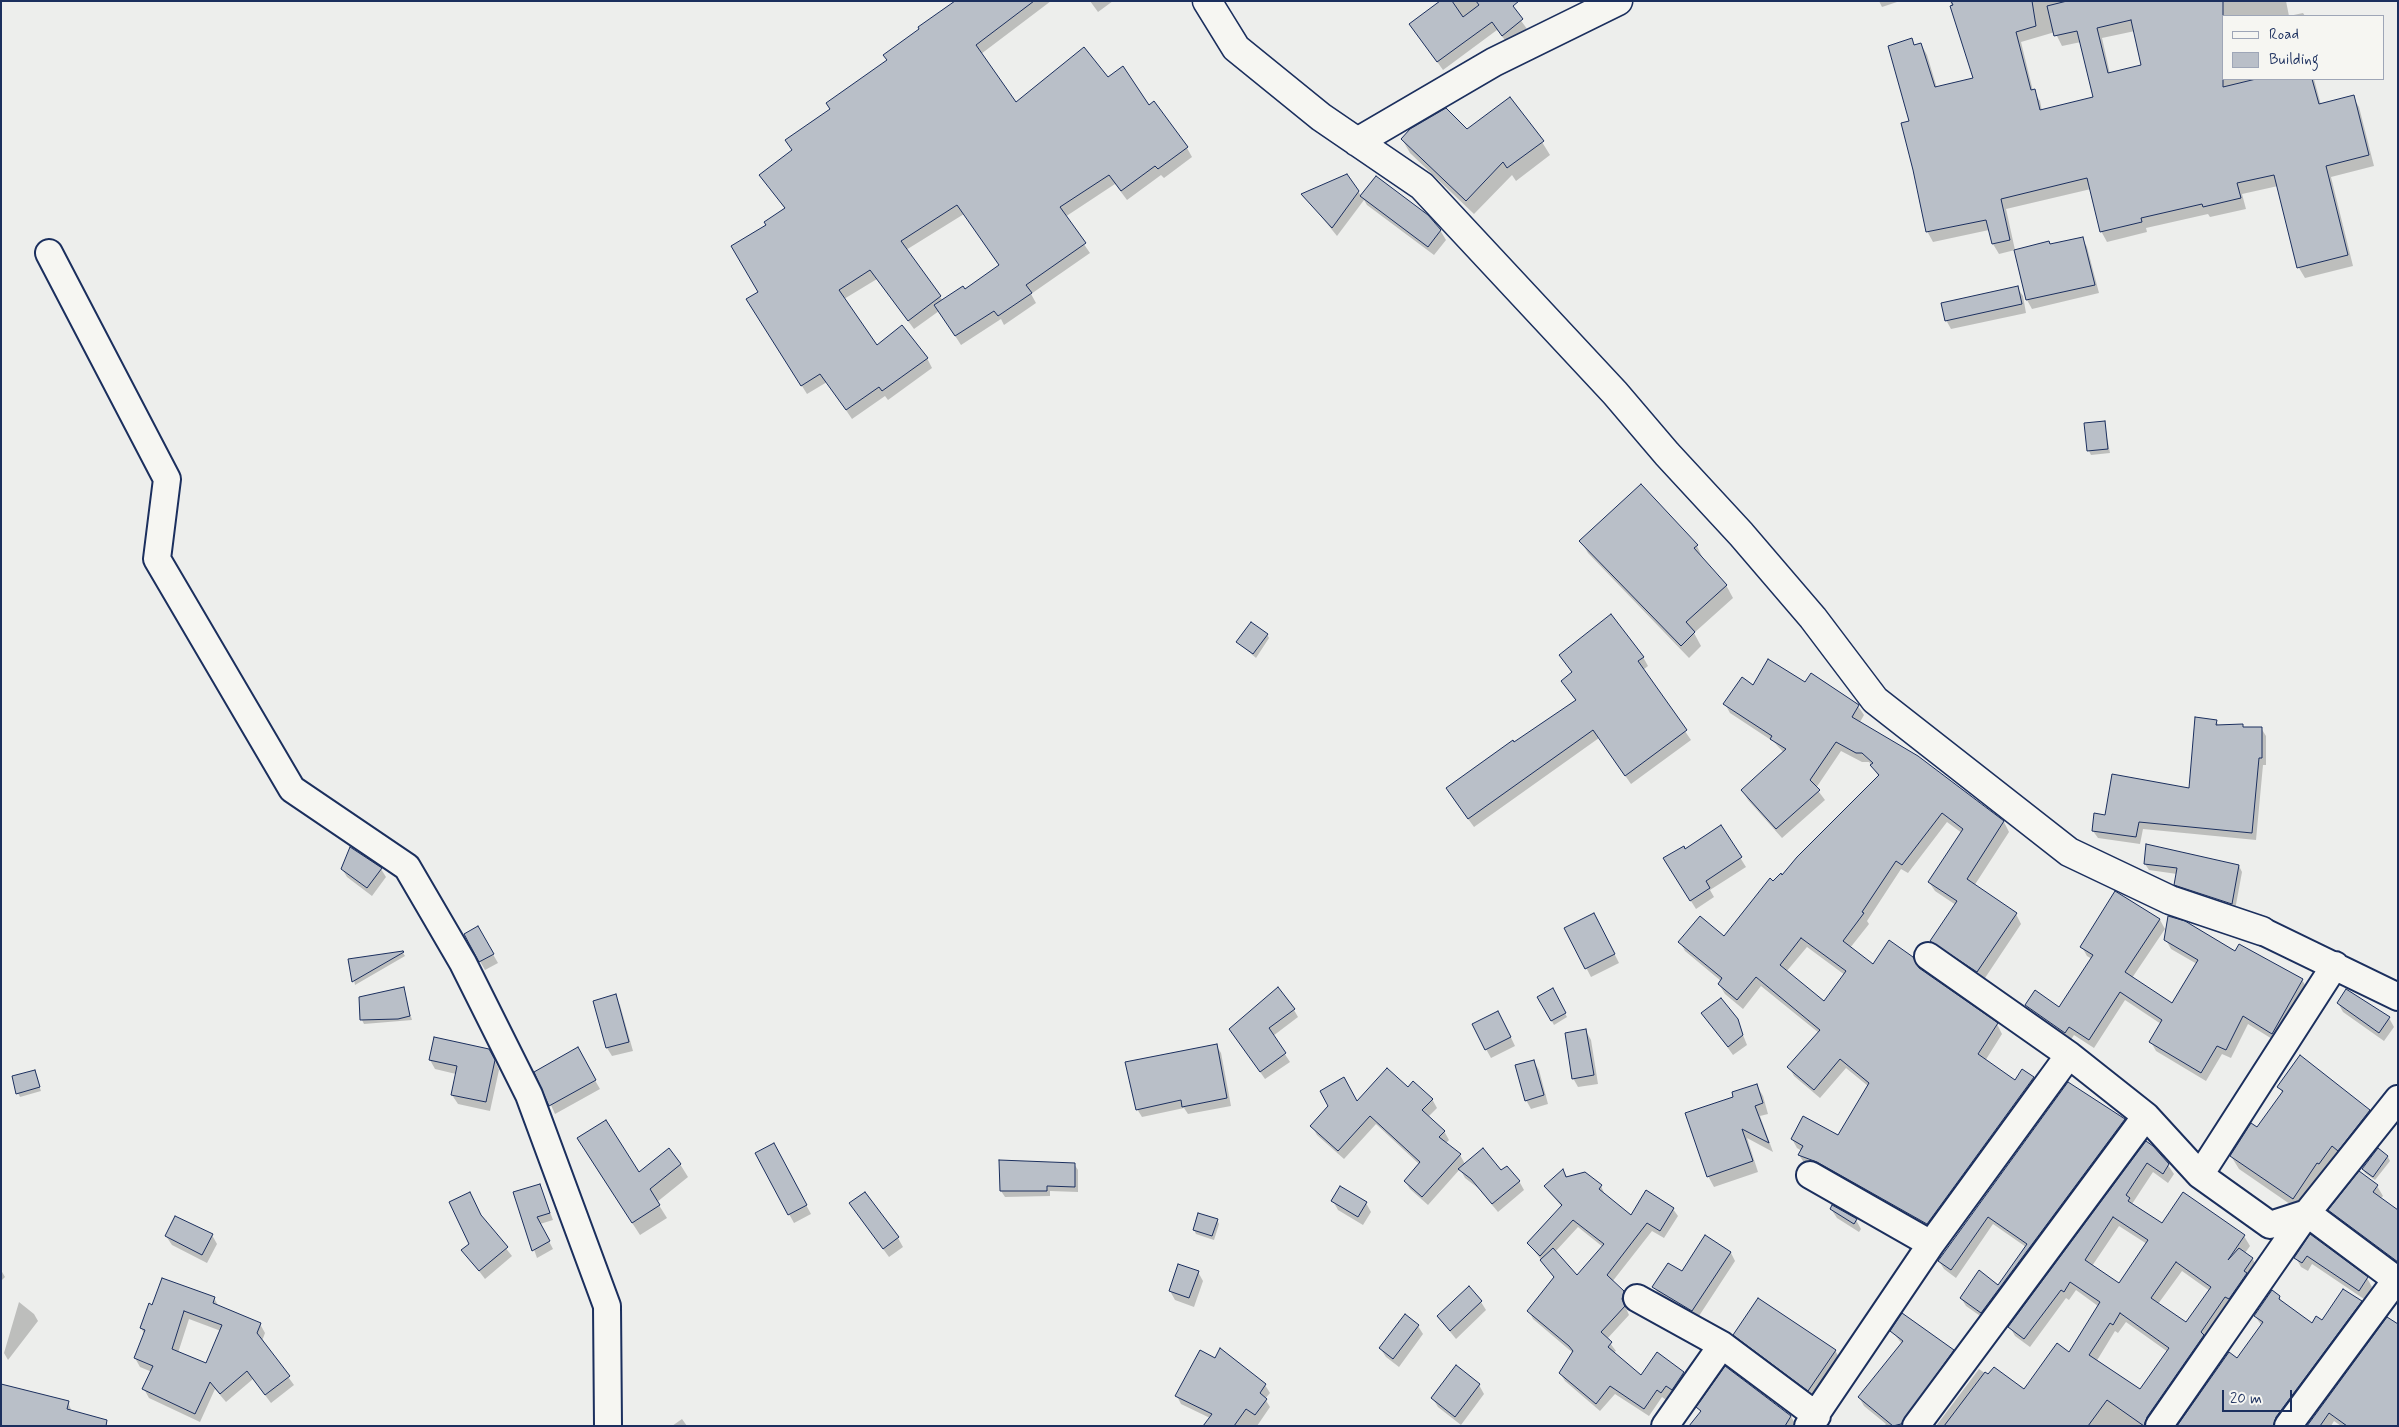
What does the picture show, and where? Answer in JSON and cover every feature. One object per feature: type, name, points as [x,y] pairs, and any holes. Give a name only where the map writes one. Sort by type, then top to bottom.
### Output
[{"type":"street","points":[[1206,1],[1236,48],[1321,117],[1422,186],[1615,393],[1807,611],[1875,700],[2069,852],[2170,900],[2262,931],[2398,997]]},
{"type":"street","points":[[1357,142],[1494,62],[1618,1]]},
{"type":"street","points":[[49,253],[167,479],[157,558],[292,789],[407,867],[463,963],[529,1095],[607,1306],[608,1426]]},
{"type":"street","points":[[1928,956],[2069,1054],[2146,1116],[2200,1175],[2270,1225],[2308,1212]]},
{"type":"street","points":[[2200,1175],[2335,965]]},
{"type":"street","points":[[1636,1298],[1722,1345],[1813,1421],[1931,1244],[2069,1054]]},
{"type":"street","points":[[2159,1426],[2308,1212],[2398,1099]]},
{"type":"street","points":[[1916,1426],[2146,1116]]},
{"type":"street","points":[[1810,1175],[1931,1244]]},
{"type":"street","points":[[2288,1426],[2397,1280],[2308,1212]]},
{"type":"street","points":[[1665,1426],[1722,1345]]},
{"type":"building","points":[[955,1],[1034,1],[976,45],[1016,102],[1084,47],[1108,77],[1123,66],[1149,105],[1154,101],[1188,147],[1158,169],[1155,166],[1121,191],[1109,175],[1060,207],[1086,243],[1026,285],[1032,293],[998,316],[994,311],[955,336],[934,305],[963,286],[965,289],[999,265],[957,205],[901,241],[941,296],[908,321],[870,270],[839,290],[877,345],[902,325],[928,358],[882,391],[879,387],[846,410],[820,374],[801,386],[746,299],[758,292],[731,246],[766,225],[764,222],[785,208],[759,175],[792,150],[785,140],[830,109],[826,103],[887,60],[883,55]]},
{"type":"building","points":[[1440,1],[1452,1],[1463,17],[1479,5],[1476,1],[1519,1],[1513,6],[1523,19],[1502,36],[1492,22],[1437,62],[1409,24]]},
{"type":"building","points":[[1951,1],[2032,1],[2036,26],[2016,32],[2031,90],[2035,89],[2040,110],[2093,97],[2077,31],[2054,36],[2047,6],[2067,1],[2223,1],[2223,87],[2252,80],[2312,80],[2319,104],[2354,95],[2369,155],[2326,166],[2348,255],[2297,268],[2274,175],[2237,183],[2241,198],[2203,207],[2202,204],[2141,218],[2142,222],[2100,232],[2087,178],[2001,199],[2010,240],[1992,244],[1986,220],[1926,232],[1901,123],[1909,121],[1888,46],[1912,38],[1914,45],[1921,43],[1935,87],[1973,78],[1950,6],[1953,5]],"holes":[[[2131,20],[2141,65],[2108,73],[2097,28]]]},
{"type":"building","points":[[1510,97],[1544,141],[1507,168],[1503,162],[1466,201],[1401,139],[1410,129],[1446,108],[1467,129]]},
{"type":"building","points":[[1347,174],[1359,191],[1332,228],[1301,194]]},
{"type":"building","points":[[1376,176],[1428,215],[1441,230],[1428,247],[1360,196]]},
{"type":"building","points":[[2083,237],[2095,285],[2026,300],[2014,250],[2049,241],[2050,244]]},
{"type":"building","points":[[2018,286],[2022,304],[1945,321],[1941,303]]},
{"type":"building","points":[[2105,421],[2108,449],[2087,451],[2084,423]]},
{"type":"building","points":[[1641,484],[1698,545],[1694,548],[1727,585],[1686,622],[1695,632],[1681,646],[1579,541]]},
{"type":"building","points":[[1611,614],[1644,657],[1638,661],[1687,730],[1625,776],[1593,730],[1468,819],[1446,788],[1513,740],[1514,742],[1576,700],[1561,681],[1572,672],[1559,655]]},
{"type":"building","points":[[1251,622],[1268,634],[1253,654],[1236,642]]},
{"type":"building","points":[[1768,659],[1805,682],[1811,673],[1859,705],[1852,717],[1918,756],[2004,821],[1967,879],[2017,913],[1977,972],[1930,941],[1957,901],[1928,882],[1963,829],[1942,813],[1902,865],[1896,861],[1862,912],[1864,913],[1843,941],[1873,964],[1889,940],[1913,957],[1919,968],[1998,1023],[1978,1054],[2015,1080],[2022,1069],[2034,1077],[1927,1224],[1817,1162],[1798,1155],[1803,1146],[1791,1139],[1803,1116],[1838,1135],[1869,1083],[1840,1059],[1814,1090],[1787,1067],[1820,1030],[1756,977],[1737,1000],[1718,984],[1722,978],[1678,942],[1700,916],[1724,936],[1770,878],[1773,881],[1781,873],[1782,875],[1797,857],[1879,775],[1870,765],[1873,763],[1862,753],[1856,753],[1836,742],[1810,780],[1820,790],[1776,829],[1741,790],[1786,749],[1770,739],[1772,736],[1723,704],[1742,677],[1753,685]],"holes":[[[1801,938],[1846,971],[1824,1001],[1780,965]]]},
{"type":"building","points":[[2195,717],[2217,720],[2216,725],[2243,724],[2243,727],[2262,727],[2262,758],[2259,758],[2252,833],[2139,822],[2136,837],[2092,831],[2094,813],[2105,815],[2112,774],[2189,788]]},
{"type":"building","points":[[1721,825],[1742,857],[1706,881],[1710,888],[1690,901],[1663,858],[1684,846],[1685,849]]},
{"type":"building","points":[[2146,844],[2239,865],[2232,904],[2174,885],[2177,868],[2144,864]]},
{"type":"building","points":[[350,847],[382,868],[367,888],[341,869]]},
{"type":"building","points":[[2115,891],[2160,919],[2125,972],[2172,1003],[2198,960],[2164,940],[2168,916],[2185,921],[2235,951],[2239,944],[2303,979],[2272,1034],[2243,1016],[2226,1050],[2217,1046],[2201,1073],[2149,1042],[2162,1020],[2120,992],[2089,1040],[2069,1027],[2065,1033],[2025,1005],[2035,990],[2059,1007],[2093,955],[2080,947]]},
{"type":"building","points":[[1594,913],[1615,954],[1585,969],[1564,928]]},
{"type":"building","points":[[478,926],[494,954],[479,962],[464,934]]},
{"type":"building","points":[[404,952],[352,982],[348,959]]},
{"type":"building","points":[[404,987],[410,1016],[398,1019],[360,1020],[359,997]]},
{"type":"building","points":[[1278,987],[1295,1009],[1269,1028],[1286,1053],[1260,1072],[1229,1029]]},
{"type":"building","points":[[1553,988],[1566,1013],[1551,1021],[1537,997]]},
{"type":"building","points":[[2346,989],[2390,1017],[2379,1033],[2337,1003]]},
{"type":"building","points":[[616,994],[629,1042],[606,1048],[593,1001]]},
{"type":"building","points":[[1721,998],[1738,1019],[1743,1035],[1728,1047],[1701,1013]]},
{"type":"building","points":[[1498,1011],[1511,1037],[1485,1050],[1472,1024]]},
{"type":"building","points":[[1586,1029],[1594,1075],[1572,1079],[1565,1033]]},
{"type":"building","points":[[434,1037],[489,1049],[495,1060],[486,1102],[451,1095],[457,1066],[429,1060]]},
{"type":"building","points":[[1217,1044],[1227,1098],[1182,1107],[1181,1100],[1136,1110],[1125,1062]]},
{"type":"building","points":[[578,1047],[596,1080],[549,1106],[534,1072]]},
{"type":"building","points":[[2300,1055],[2370,1110],[2338,1151],[2332,1146],[2319,1164],[2317,1163],[2293,1199],[2230,1156],[2251,1123],[2257,1127],[2283,1091],[2277,1087]]},
{"type":"building","points":[[1534,1060],[1544,1095],[1525,1101],[1515,1065]]},
{"type":"building","points":[[1387,1068],[1408,1087],[1413,1081],[1433,1099],[1422,1110],[1445,1131],[1439,1137],[1461,1154],[1422,1197],[1404,1181],[1420,1162],[1370,1116],[1338,1151],[1310,1126],[1328,1106],[1320,1091],[1344,1077],[1357,1101]]},
{"type":"building","points":[[35,1070],[40,1087],[16,1094],[12,1076]]},
{"type":"building","points":[[2068,1082],[2125,1119],[1981,1313],[1960,1298],[1979,1270],[1998,1285],[2027,1244],[1988,1217],[1951,1270],[1938,1261]]},
{"type":"building","points":[[1757,1084],[1763,1103],[1755,1106],[1769,1143],[1742,1129],[1753,1161],[1707,1177],[1685,1113],[1733,1097],[1732,1092]]},
{"type":"building","points":[[606,1120],[639,1172],[669,1148],[681,1164],[650,1189],[660,1205],[632,1223],[577,1138]]},
{"type":"building","points":[[2146,1141],[2169,1164],[2163,1174],[2147,1163],[2126,1195],[2130,1198],[2128,1201],[2162,1223],[2183,1192],[2245,1235],[2228,1260],[2239,1248],[2253,1258],[2244,1271],[2247,1273],[2229,1299],[2225,1297],[2201,1332],[2204,1335],[2147,1417],[2144,1426],[2107,1400],[2088,1426],[1944,1426],[1985,1372],[1988,1374],[1994,1367],[2024,1389],[2057,1343],[2069,1352],[2100,1302],[2070,1282],[2064,1292],[2061,1290],[2024,1339],[2008,1327]],"holes":[[[2113,1217],[2148,1240],[2119,1283],[2085,1260]],[[2176,1262],[2211,1287],[2186,1322],[2151,1298]],[[2120,1313],[2169,1348],[2140,1389],[2089,1355],[2110,1323],[2113,1325]]]},
{"type":"building","points":[[774,1143],[807,1205],[788,1215],[755,1153]]},
{"type":"building","points":[[1483,1148],[1501,1170],[1507,1166],[1520,1181],[1492,1204],[1471,1179],[1458,1169]]},
{"type":"building","points":[[2378,1148],[2388,1156],[2373,1177],[2362,1169]]},
{"type":"building","points":[[999,1160],[1075,1163],[1075,1187],[1047,1186],[1047,1191],[1000,1191]]},
{"type":"building","points":[[1563,1169],[1566,1177],[1585,1172],[1602,1185],[1599,1189],[1631,1215],[1646,1190],[1674,1208],[1660,1231],[1647,1223],[1607,1275],[1624,1291],[1622,1299],[1625,1306],[1601,1332],[1612,1342],[1608,1347],[1641,1375],[1657,1352],[1684,1372],[1672,1390],[1666,1386],[1661,1393],[1657,1390],[1644,1409],[1610,1386],[1596,1404],[1559,1373],[1573,1351],[1527,1311],[1554,1277],[1540,1260],[1553,1248],[1577,1275],[1604,1244],[1573,1220],[1540,1256],[1527,1243],[1562,1205],[1544,1186]]},
{"type":"building","points":[[2359,1171],[2378,1185],[2373,1192],[2398,1210],[2398,1262],[2328,1210]]},
{"type":"building","points":[[540,1184],[550,1213],[537,1217],[550,1241],[532,1251],[513,1192]]},
{"type":"building","points":[[1340,1186],[1367,1202],[1358,1217],[1331,1201]]},
{"type":"building","points":[[470,1192],[481,1215],[508,1247],[479,1271],[461,1250],[469,1244],[449,1202]]},
{"type":"building","points":[[865,1192],[899,1237],[883,1249],[849,1203]]},
{"type":"building","points":[[1832,1205],[1857,1219],[1854,1224],[1830,1209]]},
{"type":"building","points":[[1198,1213],[1218,1219],[1212,1236],[1193,1230]]},
{"type":"building","points":[[175,1216],[213,1234],[202,1255],[165,1236]]},
{"type":"building","points":[[2310,1234],[2368,1277],[2359,1291],[2307,1256],[2302,1263],[2294,1258]]},
{"type":"building","points":[[1705,1235],[1731,1252],[1692,1311],[1652,1287],[1668,1263],[1682,1271]]},
{"type":"building","points":[[1178,1264],[1199,1271],[1189,1298],[1169,1291]]},
{"type":"building","points":[[162,1278],[215,1297],[213,1303],[261,1323],[257,1333],[290,1376],[265,1395],[247,1371],[220,1394],[210,1382],[195,1414],[142,1389],[153,1366],[134,1358],[145,1330],[140,1328],[149,1303],[152,1305]],"holes":[[[184,1311],[222,1325],[206,1363],[172,1349]]]},
{"type":"building","points":[[1469,1286],[1482,1301],[1450,1331],[1437,1316]]},
{"type":"building","points":[[2343,1289],[2362,1301],[2276,1417],[2273,1426],[2177,1426],[2229,1352],[2237,1358],[2263,1322],[2254,1316],[2272,1290],[2280,1296],[2279,1299],[2312,1323],[2316,1316],[2322,1320]]},
{"type":"building","points":[[1758,1298],[1836,1350],[1808,1391],[1733,1335]]},
{"type":"building","points":[[1902,1313],[1954,1350],[1901,1424],[1893,1426],[1858,1397],[1903,1341],[1890,1331]]},
{"type":"building","points":[[1405,1314],[1419,1325],[1393,1359],[1379,1348]]},
{"type":"building","points":[[2387,1317],[2398,1324],[2398,1426],[2347,1426],[2329,1413],[2320,1426],[2307,1426]]},
{"type":"building","points":[[1220,1348],[1266,1384],[1260,1393],[1267,1399],[1255,1415],[1246,1409],[1234,1426],[1203,1426],[1212,1414],[1175,1396],[1200,1350],[1215,1358]]},
{"type":"building","points":[[1456,1365],[1480,1384],[1455,1417],[1431,1398]]},
{"type":"building","points":[[1725,1366],[1791,1416],[1785,1426],[1689,1426],[1701,1411],[1696,1407]]},
{"type":"building","points":[[1,1384],[69,1401],[67,1409],[107,1420],[106,1426],[1,1426]]}]
